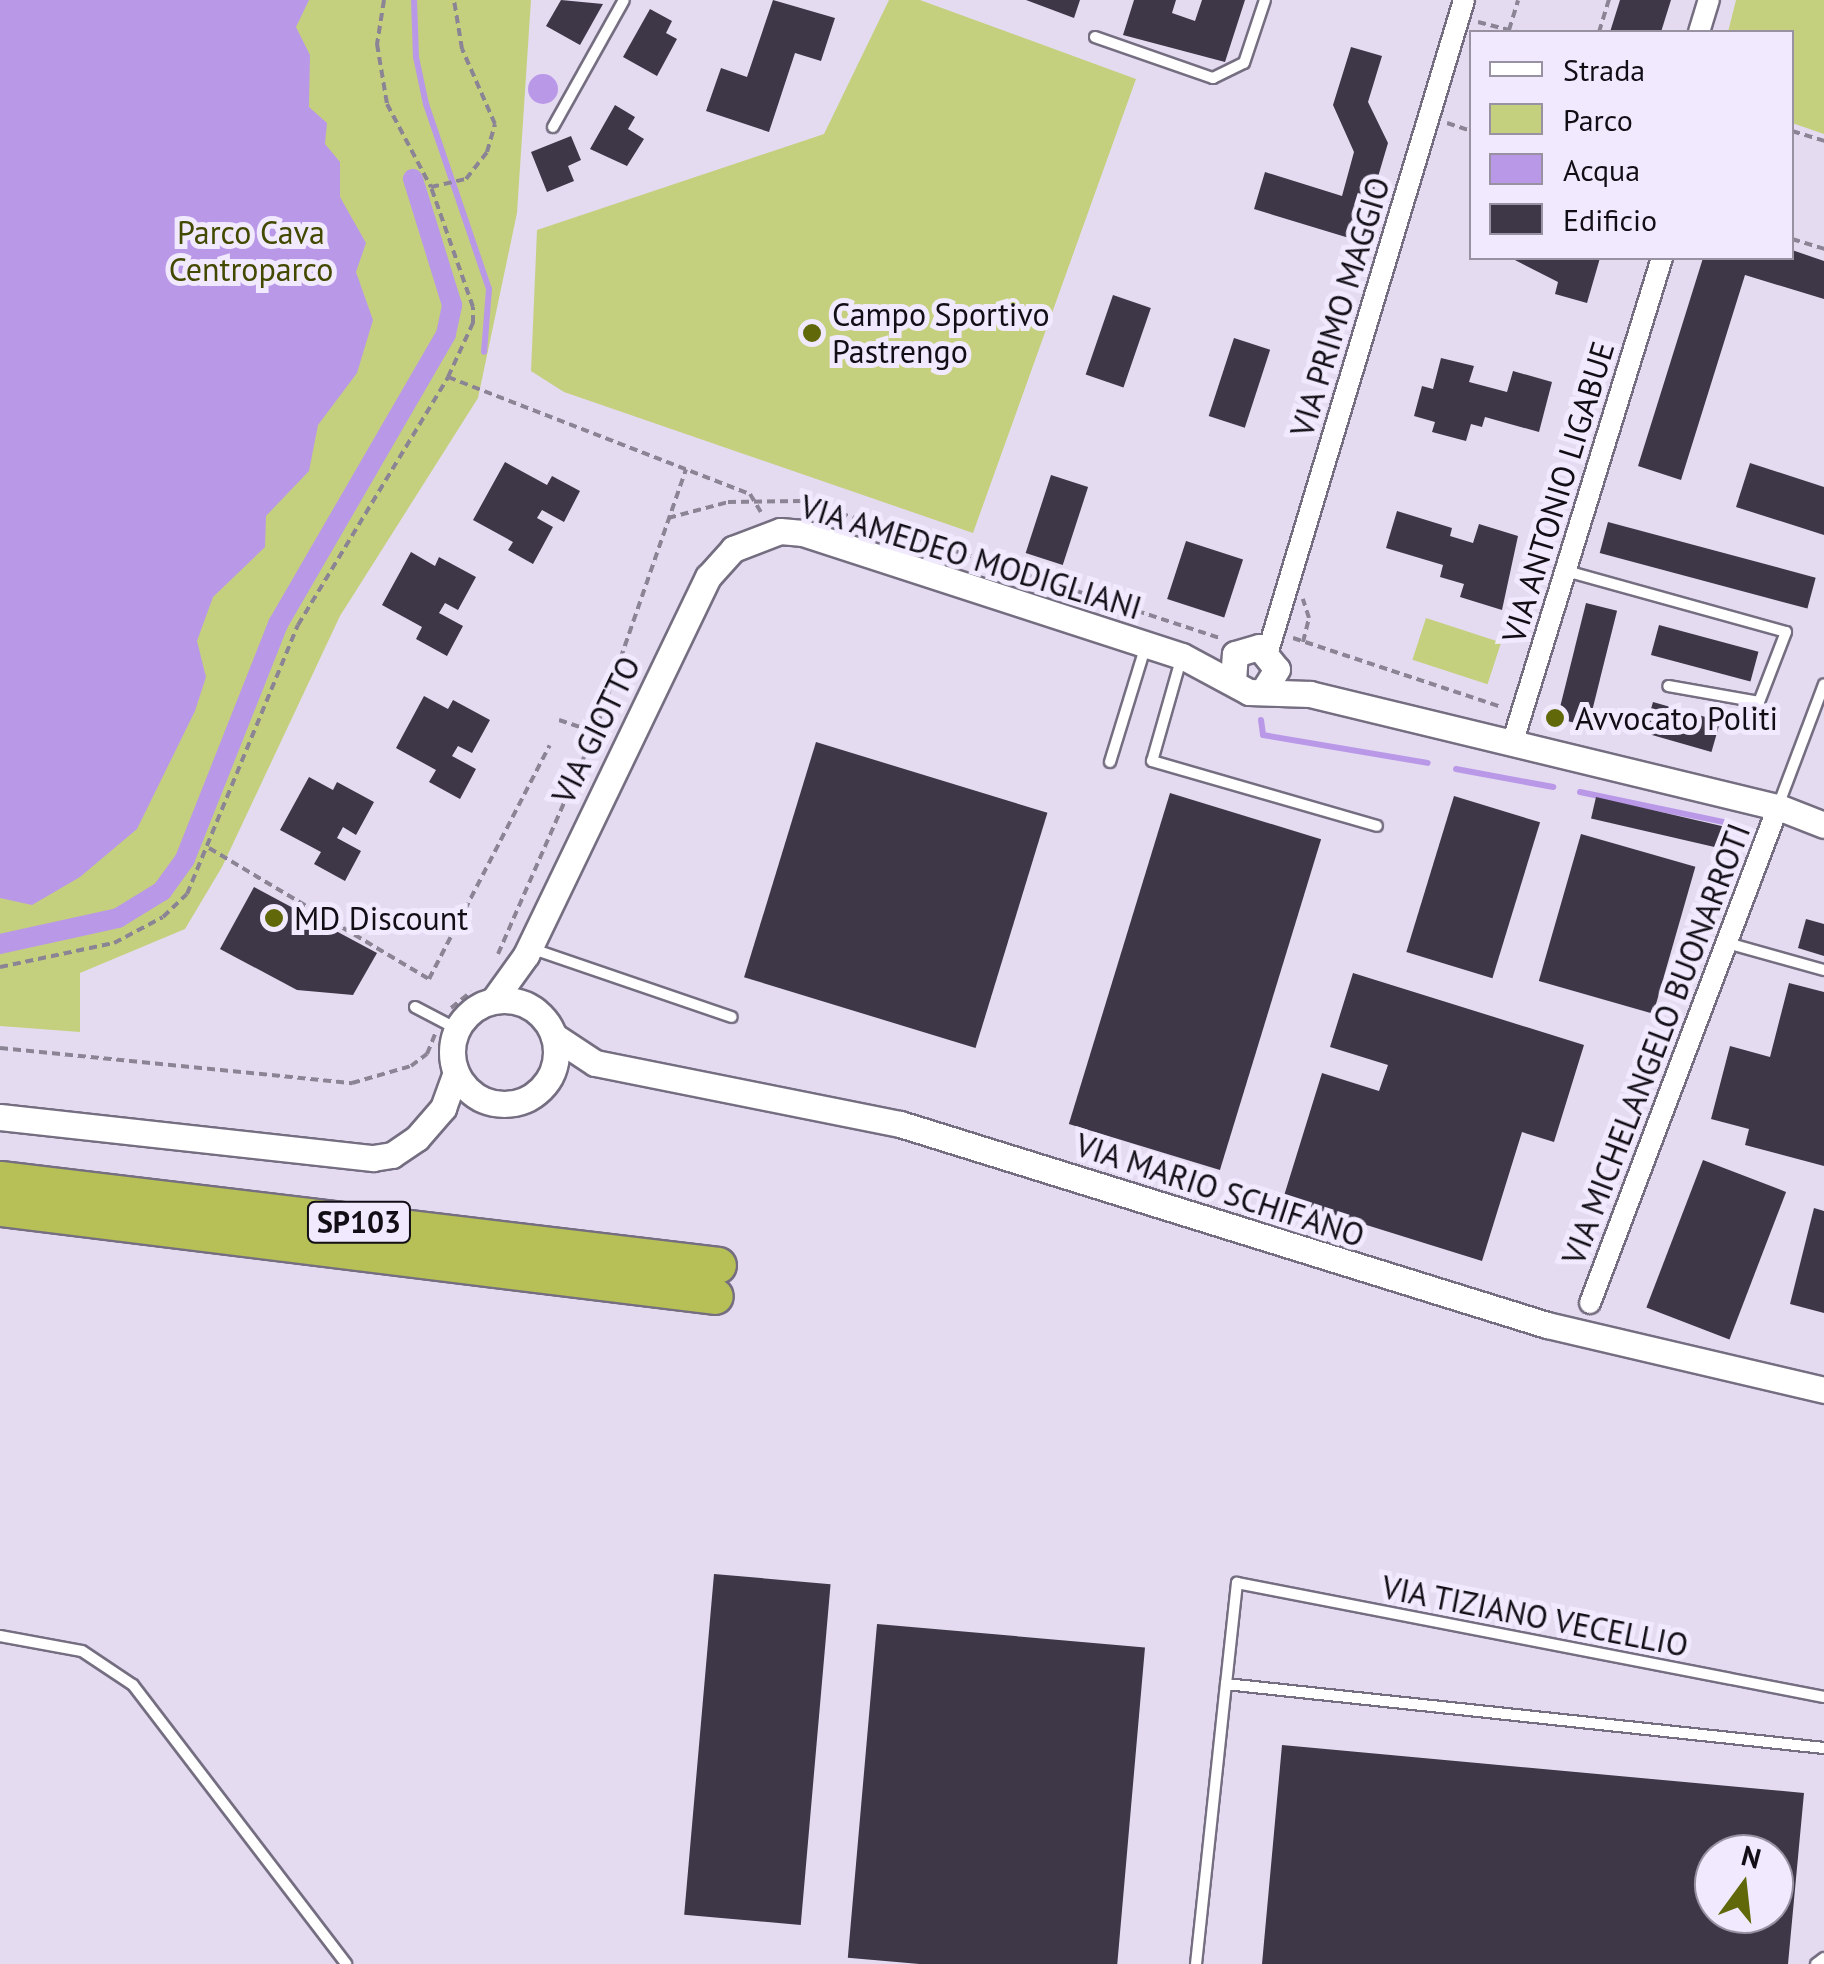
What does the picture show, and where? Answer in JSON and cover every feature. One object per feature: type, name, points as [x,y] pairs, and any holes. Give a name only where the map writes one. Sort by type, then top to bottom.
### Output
[{"type":"highway","name":"SP103","points":[[0,1179],[716,1281],[0,1208]]},
{"type":"street","points":[[1700,30],[1709,0]]},
{"type":"street","name":"VIA PRIMO MAGGIO","points":[[1258,654],[1461,8]]},
{"type":"street","name":"VIA ANTONIO LIGABUE","points":[[1512,744],[1661,260]]},
{"type":"street","name":"VIA AMEDEO MODIGLIANI","points":[[740,544],[771,532],[803,533],[1182,656],[1249,692],[1258,654]]},
{"type":"street","name":"VIA GIOTTO","points":[[488,993],[527,952],[625,741],[703,586],[740,544]]},
{"type":"street","name":"VIA AMEDEO MODIGLIANI","points":[[1182,656],[1258,654],[1310,694],[1778,807],[1824,825]]},
{"type":"street","name":"VIA MICHELANGELO BUONARROTI","points":[[1590,1303],[1778,807]]},
{"type":"street","points":[[527,952],[524,985],[533,1008],[554,1036],[555,1061],[546,1083]]},
{"type":"street","points":[[429,1126],[456,1072],[448,1024],[473,1010],[488,993],[533,1008]]},
{"type":"street","name":"VIA MARIO SCHIFANO","points":[[554,1036],[595,1063],[900,1124],[1547,1325],[1824,1390]]},
{"type":"street","points":[[0,1117],[372,1158],[405,1148],[429,1126],[488,1101],[520,1101],[546,1083],[595,1063]]},
{"type":"street","points":[[456,1072],[488,1101]]},
{"type":"lane","points":[[553,127],[624,0]]},
{"type":"lane","points":[[1095,37],[1214,78],[1244,63],[1265,0]]},
{"type":"lane","points":[[1565,571],[1786,632],[1759,702],[1668,686]]},
{"type":"lane","points":[[1110,762],[1146,644]]},
{"type":"lane","points":[[1182,656],[1152,761],[1376,826]]},
{"type":"lane","points":[[1778,807],[1824,684]]},
{"type":"lane","points":[[1726,943],[1824,970]]},
{"type":"lane","points":[[527,952],[732,1017]]},
{"type":"lane","points":[[415,1007],[448,1024]]},
{"type":"lane","name":"VIA TIZIANO VECELLIO","points":[[1226,1684],[1237,1583],[1824,1697]]},
{"type":"lane","points":[[0,1636],[82,1651],[133,1686],[346,1964]]},
{"type":"lane","points":[[1196,1964],[1226,1684],[1824,1748]]},
{"type":"lane","points":[[1816,1964],[1824,1958]]},
{"type":"path","points":[[0,967],[96,949],[132,936],[178,906],[209,848],[298,626],[448,377],[472,324],[473,307],[431,186],[387,104],[377,44],[384,0]]},
{"type":"path","points":[[431,186],[466,179],[487,152],[495,124],[462,49],[454,0]]},
{"type":"path","points":[[1461,8],[1509,30],[1518,0]]},
{"type":"path","points":[[1600,30],[1610,0]]},
{"type":"path","points":[[1428,117],[1469,130]]},
{"type":"path","points":[[1794,132],[1824,141]]},
{"type":"path","points":[[1794,239],[1824,249]]},
{"type":"path","points":[[448,377],[686,469],[755,501],[771,532]]},
{"type":"path","points":[[491,969],[596,732],[686,469]]},
{"type":"path","points":[[668,518],[755,501],[803,502],[1258,654],[1303,642]]},
{"type":"path","points":[[559,720],[625,741]]},
{"type":"path","points":[[209,848],[428,979],[550,745]]},
{"type":"path","points":[[0,1048],[352,1082],[411,1066],[428,1054],[448,1024],[488,993]]},
{"type":"green space","name":"Parco Cava Centroparco","points":[[0,0],[531,0],[517,213],[478,398],[340,616],[222,867],[185,929],[80,973],[80,1032],[0,1026]]},
{"type":"green space","points":[[889,0],[920,0],[1136,79],[973,533],[564,392],[531,371],[537,230],[824,134]]},
{"type":"green space","points":[[1736,0],[1824,0],[1824,134],[1794,124],[1794,30],[1728,30]]},
{"type":"green space","points":[[1426,618],[1501,642],[1488,684],[1412,660]]},
{"type":"water","name":"Parco Cava Centroparco","points":[[0,0],[309,0],[296,27],[310,55],[309,107],[327,123],[325,144],[340,162],[340,197],[366,243],[356,272],[373,320],[357,373],[318,425],[309,471],[266,516],[265,547],[213,597],[197,641],[206,677],[195,711],[137,829],[80,877],[32,905],[0,898]]},
{"type":"water","points":[[543,74],[553,79],[558,89],[553,99],[543,104],[533,99],[528,89],[533,79]]},
{"type":"building","points":[[561,0],[603,4],[580,45],[546,26]]},
{"type":"building","points":[[773,0],[835,18],[821,61],[795,53],[769,132],[706,111],[721,68],[747,77]]},
{"type":"building","points":[[1026,0],[1080,0],[1074,18]]},
{"type":"building","points":[[1134,0],[1176,0],[1172,13],[1195,21],[1202,0],[1245,0],[1225,62],[1123,35]]},
{"type":"building","points":[[1620,0],[1671,0],[1662,30],[1611,30]]},
{"type":"building","points":[[650,9],[672,21],[666,33],[677,39],[657,76],[623,57]]},
{"type":"building","points":[[1351,47],[1382,56],[1368,102],[1388,143],[1359,241],[1254,209],[1265,172],[1342,196],[1354,152],[1333,105]]},
{"type":"building","points":[[615,105],[635,117],[628,129],[644,139],[627,166],[590,149]]},
{"type":"building","points":[[571,136],[581,160],[568,166],[574,181],[547,192],[531,152]]},
{"type":"building","points":[[1794,251],[1824,261],[1824,299],[1745,275],[1681,480],[1638,466],[1702,260],[1794,260]]},
{"type":"building","points":[[1515,260],[1599,260],[1587,303],[1555,294],[1558,282]]},
{"type":"building","points":[[1113,295],[1151,308],[1123,387],[1086,374]]},
{"type":"building","points":[[1234,338],[1270,350],[1245,428],[1209,416]]},
{"type":"building","points":[[1441,358],[1474,366],[1469,382],[1507,392],[1513,371],[1552,382],[1539,432],[1485,417],[1482,427],[1471,424],[1466,441],[1432,432],[1435,422],[1414,416],[1422,386],[1433,389]]},
{"type":"building","points":[[505,462],[547,485],[552,476],[580,491],[564,522],[542,510],[537,518],[553,527],[533,564],[508,550],[513,542],[473,520]]},
{"type":"building","points":[[1750,463],[1824,487],[1824,535],[1736,507]]},
{"type":"building","points":[[1051,475],[1088,487],[1063,565],[1026,553]]},
{"type":"building","points":[[1397,511],[1452,528],[1450,536],[1473,543],[1479,524],[1518,536],[1502,610],[1460,597],[1464,584],[1440,577],[1443,565],[1386,548]]},
{"type":"building","points":[[1608,522],[1816,578],[1807,609],[1600,553]]},
{"type":"building","points":[[1186,541],[1243,560],[1224,618],[1167,599]]},
{"type":"building","points":[[411,552],[435,566],[439,557],[476,577],[458,610],[445,603],[439,613],[463,626],[447,656],[416,639],[422,627],[382,605]]},
{"type":"building","points":[[1586,603],[1617,611],[1588,726],[1557,718]]},
{"type":"building","points":[[1659,625],[1758,652],[1750,682],[1651,655]]},
{"type":"building","points":[[424,696],[448,709],[453,700],[490,720],[472,753],[458,746],[452,756],[476,769],[460,799],[429,782],[436,770],[396,748]]},
{"type":"building","points":[[1653,702],[1720,721],[1711,752],[1644,733]]},
{"type":"building","points":[[816,742],[1047,813],[976,1048],[744,977]]},
{"type":"building","points":[[309,777],[333,790],[337,782],[374,802],[356,835],[343,827],[337,838],[361,851],[345,881],[314,864],[321,852],[280,830]]},
{"type":"building","points":[[1170,793],[1321,839],[1220,1170],[1069,1124]]},
{"type":"building","points":[[1454,796],[1540,822],[1492,978],[1406,952]]},
{"type":"building","points":[[1596,797],[1723,826],[1718,848],[1591,818]]},
{"type":"building","points":[[1581,834],[1695,867],[1653,1014],[1539,981]]},
{"type":"building","name":"MD Discount","points":[[254,887],[377,953],[353,995],[297,990],[220,949]]},
{"type":"building","points":[[1806,919],[1824,924],[1824,956],[1798,948]]},
{"type":"building","points":[[1353,973],[1584,1045],[1554,1142],[1522,1132],[1482,1261],[1283,1199],[1322,1073],[1379,1091],[1388,1065],[1330,1047]]},
{"type":"building","points":[[1789,983],[1824,992],[1824,1166],[1745,1145],[1749,1129],[1711,1119],[1730,1046],[1770,1057]]},
{"type":"building","points":[[1703,1160],[1786,1192],[1729,1339],[1646,1308]]},
{"type":"building","points":[[1814,1208],[1824,1211],[1824,1313],[1790,1304]]},
{"type":"building","points":[[714,1574],[831,1584],[801,1925],[684,1915]]},
{"type":"building","points":[[877,1624],[1145,1647],[1117,1964],[920,1964],[848,1958]]},
{"type":"building","points":[[1282,1745],[1804,1793],[1794,1900],[1794,1834],[1694,1834],[1694,1934],[1791,1934],[1788,1964],[1262,1964]]},
{"type":"waterway","points":[[414,0],[416,57],[426,104],[489,289],[484,352]]},
{"type":"waterway","points":[[0,944],[118,918],[162,891],[185,859],[278,624],[446,334],[452,305],[413,179]]},
{"type":"waterway","points":[[1261,720],[1263,735],[1428,763]]},
{"type":"waterway","points":[[1456,769],[1553,787]]},
{"type":"waterway","points":[[1580,792],[1728,823]]},
{"type":"place","name":"Campo Sportivo Pastrengo","points":[[812,333]]},
{"type":"place","name":"Avvocato Politi","points":[[1555,718]]},
{"type":"place","name":"MD Discount","points":[[274,918]]}]
